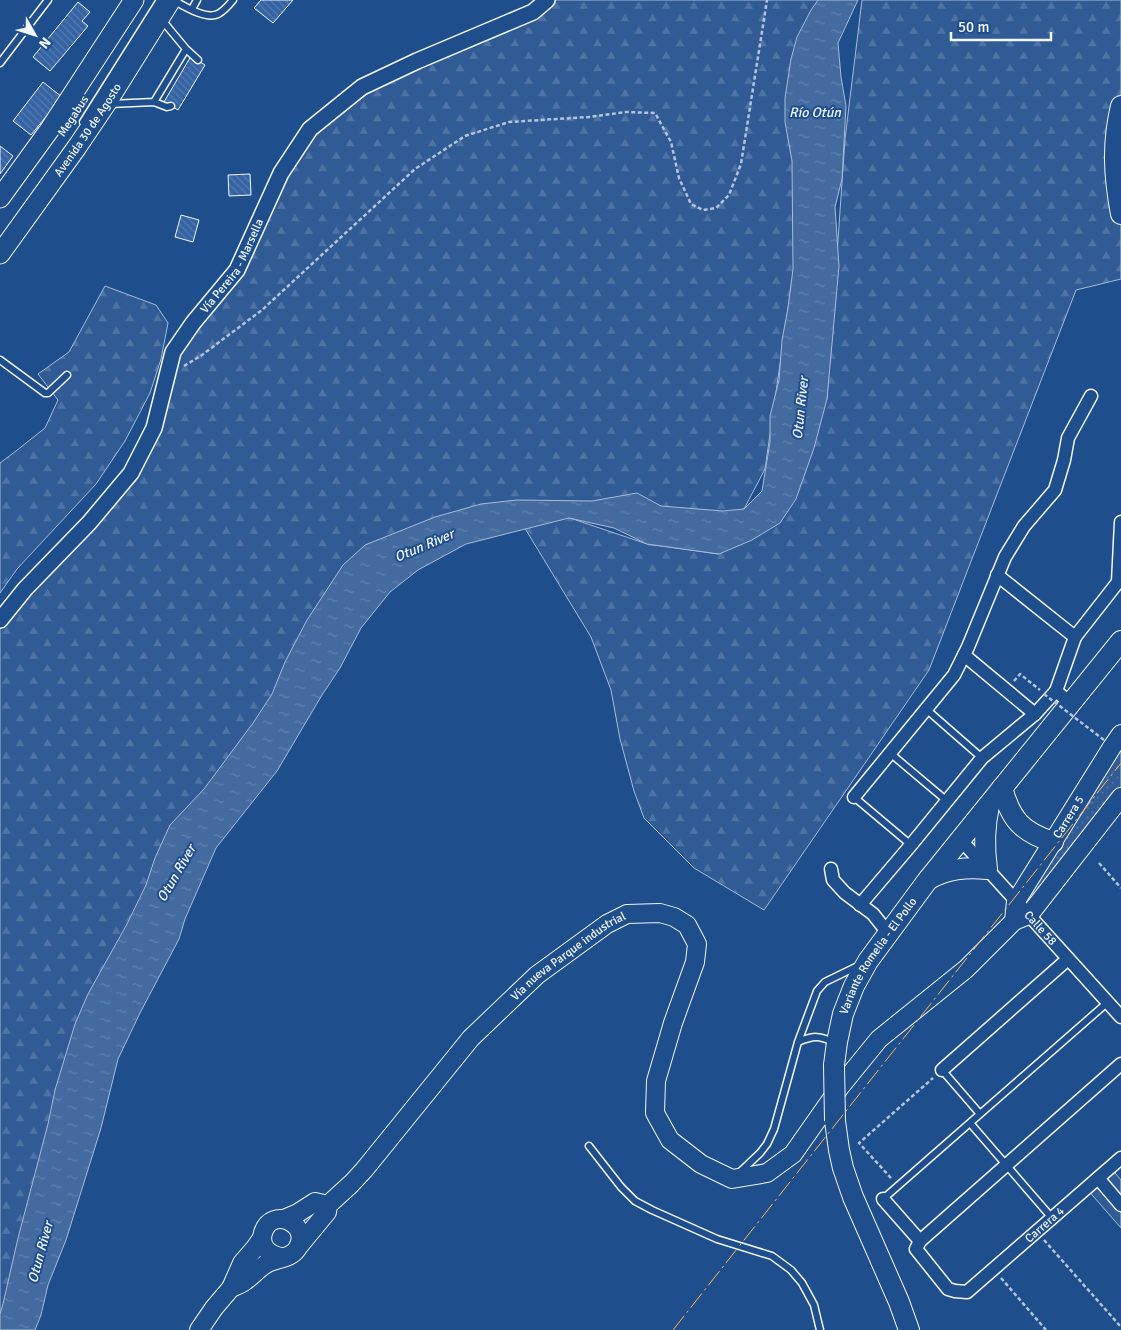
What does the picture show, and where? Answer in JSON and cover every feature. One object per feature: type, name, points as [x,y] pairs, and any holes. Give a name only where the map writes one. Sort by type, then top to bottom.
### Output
[{"type":"highway","points":[[1121,106],[1116,126],[1114,155],[1121,214]]},
{"type":"highway","name":"Variante Romelia - El Pollo","points":[[910,1330],[842,1168],[835,1121],[834,1065],[843,1014],[854,986],[868,961],[926,881],[1002,788],[1057,696],[1121,640]]},
{"type":"highway","points":[[1002,788],[1006,803],[1014,817],[1025,829],[1038,837],[1053,842]]},
{"type":"highway","points":[[926,881],[940,873],[955,869],[971,867],[987,869],[984,836],[989,804]]},
{"type":"main road","points":[[3,200],[134,0]]},
{"type":"main road","name":"Avenida 30 de Agosto","points":[[0,254],[106,104],[160,9],[172,0]]},
{"type":"main road","name":"Carrera 5","points":[[1016,901],[1121,734]]},
{"type":"main road","points":[[732,1179],[767,1173],[792,1154],[840,1087],[879,1039],[966,969],[1022,918],[1121,797]]},
{"type":"main road","points":[[1016,901],[1022,918]]},
{"type":"main road","name":"Vía nueva Parque industrial","points":[[231,1288],[244,1282],[268,1263],[292,1254],[326,1212],[328,1205],[364,1170],[471,1038],[540,972],[607,924],[627,914],[660,913],[674,917],[687,925],[697,944],[695,962],[673,1023],[656,1081],[655,1113],[670,1140],[701,1164],[732,1179]]},
{"type":"main road","name":"Vía nueva Parque industrial","points":[[200,1330],[214,1308],[231,1288],[242,1263],[256,1248],[267,1225],[273,1221],[298,1213],[315,1202],[328,1205]]},
{"type":"main road","points":[[284,1219],[298,1228],[300,1234],[299,1246]]},
{"type":"main road","points":[[262,1238],[262,1243],[267,1252],[281,1258]]},
{"type":"street","name":"Vía Pereira - Marsella","points":[[0,620],[25,589],[89,523],[131,473],[154,428],[173,352],[193,323],[237,270],[281,172],[310,129],[362,88],[417,61],[533,12],[547,0]]},
{"type":"street","points":[[854,797],[954,675],[1005,557],[1024,526],[1054,490],[1064,460],[1068,438],[1090,396]]},
{"type":"street","points":[[860,904],[982,758],[1057,696],[1075,638],[1118,582],[1121,522]]},
{"type":"street","points":[[997,575],[1075,638]]},
{"type":"street","points":[[964,655],[1035,714]]},
{"type":"street","name":"Calle 58","points":[[960,839],[1016,901]]},
{"type":"street","points":[[831,869],[833,880],[845,893],[873,914],[888,933]]},
{"type":"street","name":"Calle 58","points":[[1022,918],[1068,959],[1121,1017]]},
{"type":"street","points":[[942,1070],[1068,959]]},
{"type":"street","points":[[883,1199],[920,1241],[1121,1064]]},
{"type":"street","name":"Carrera 4","points":[[920,1241],[916,1249],[948,1289],[967,1292],[1121,1158]]},
{"type":"street","points":[[1098,1178],[1121,1205]]},
{"type":"lane","points":[[0,63],[48,0]]},
{"type":"lane","name":"Megabus","points":[[3,200],[55,133],[140,0]]},
{"type":"lane","points":[[172,0],[208,17],[218,15],[233,0]]},
{"type":"lane","points":[[192,9],[198,0]]},
{"type":"lane","points":[[160,9],[186,49],[198,60]]},
{"type":"lane","name":"Megabus","points":[[80,126],[160,9]]},
{"type":"lane","points":[[154,102],[186,49]]},
{"type":"lane","points":[[106,104],[154,102],[167,107],[171,106]]},
{"type":"lane","points":[[0,360],[45,393],[51,391],[66,375]]},
{"type":"lane","points":[[926,709],[982,758]]},
{"type":"lane","points":[[890,753],[947,801]]},
{"type":"lane","points":[[854,797],[911,845]]},
{"type":"lane","points":[[732,1179],[760,1153],[767,1144],[774,1129],[798,1042],[818,991],[825,982],[868,961]]},
{"type":"lane","points":[[883,1199],[1108,1002]]},
{"type":"lane","points":[[798,1042],[811,1037],[821,1037],[837,1042]]},
{"type":"lane","points":[[942,1070],[980,1114]]},
{"type":"lane","points":[[970,1123],[1052,1218]]},
{"type":"lane","points":[[588,1146],[620,1186],[635,1201],[717,1239],[772,1256],[791,1270],[802,1284],[814,1305],[820,1330]]},
{"type":"path","points":[[166,377],[202,355],[262,310],[415,169],[464,136],[509,122],[589,117],[626,112],[655,114],[671,142],[679,178],[691,204],[703,210],[716,208],[729,195],[741,164],[767,0]]},
{"type":"path","points":[[1006,690],[1020,674],[1057,696],[1104,740]]},
{"type":"path","points":[[1099,863],[1121,888]]},
{"type":"path","points":[[898,1186],[859,1143],[942,1070]]},
{"type":"path","points":[[1037,1232],[1121,1327]]},
{"type":"path","points":[[994,1269],[1046,1330]]},
{"type":"green space","points":[[541,0],[830,0],[816,113],[765,469],[744,509],[680,525],[572,501],[380,542],[210,817],[0,1330],[0,620],[130,475],[166,377],[226,283],[299,146],[400,69]]},
{"type":"green space","points":[[862,0],[1121,0],[1121,279],[1076,290],[929,670],[764,910],[694,868],[644,818],[634,791],[620,739],[611,690],[591,637],[518,517],[570,518],[647,544],[719,554],[827,399],[845,139]]},
{"type":"green space","points":[[105,286],[156,305],[168,323],[161,359],[150,393],[125,441],[96,484],[17,569],[0,593],[0,463],[45,428],[58,400],[38,374],[69,352]]},
{"type":"green space","points":[[1121,734],[1121,797],[1029,915],[1016,901]]},
{"type":"shaded area","points":[[1110,1167],[1121,1180],[1121,1228],[1086,1188]]},
{"type":"water","name":"Río Otún","points":[[818,0],[858,0],[838,43],[846,106],[842,179],[835,207],[839,266],[827,399],[814,448],[796,499],[780,523],[752,540],[719,554],[647,544],[614,528],[569,518],[466,544],[418,570],[390,592],[361,628],[340,668],[277,771],[216,848],[185,919],[179,939],[118,1059],[101,1128],[66,1240],[48,1285],[41,1315],[35,1330],[0,1330],[0,1314],[55,1090],[75,1024],[88,994],[127,924],[146,885],[155,858],[170,825],[204,789],[253,723],[272,694],[285,662],[307,620],[343,565],[365,545],[435,517],[481,504],[517,500],[592,501],[637,493],[661,506],[723,511],[744,509],[762,491],[770,442],[770,416],[779,380],[782,340],[793,269],[792,161],[785,122],[785,98],[791,59],[797,37]]},
{"type":"building","points":[[261,0],[293,0],[273,23],[254,8]]},
{"type":"building","points":[[78,2],[90,12],[82,21],[88,26],[50,71],[33,57]]},
{"type":"building","points":[[191,56],[205,65],[178,110],[164,102]]},
{"type":"building","points":[[43,82],[62,97],[31,135],[13,121]]},
{"type":"building","points":[[0,146],[13,156],[0,174]]},
{"type":"building","points":[[250,174],[251,195],[229,196],[228,175]]},
{"type":"building","points":[[181,215],[199,220],[193,242],[175,237]]},
{"type":"power","points":[[673,1330],[1121,763]]},
{"type":"water label","name":"Otun River","points":[[800,408]]},
{"type":"water label","name":"Otun River","points":[[424,545]]},
{"type":"water label","name":"Otun River","points":[[176,873]]},
{"type":"water label","name":"Otun River","points":[[40,1252]]}]
